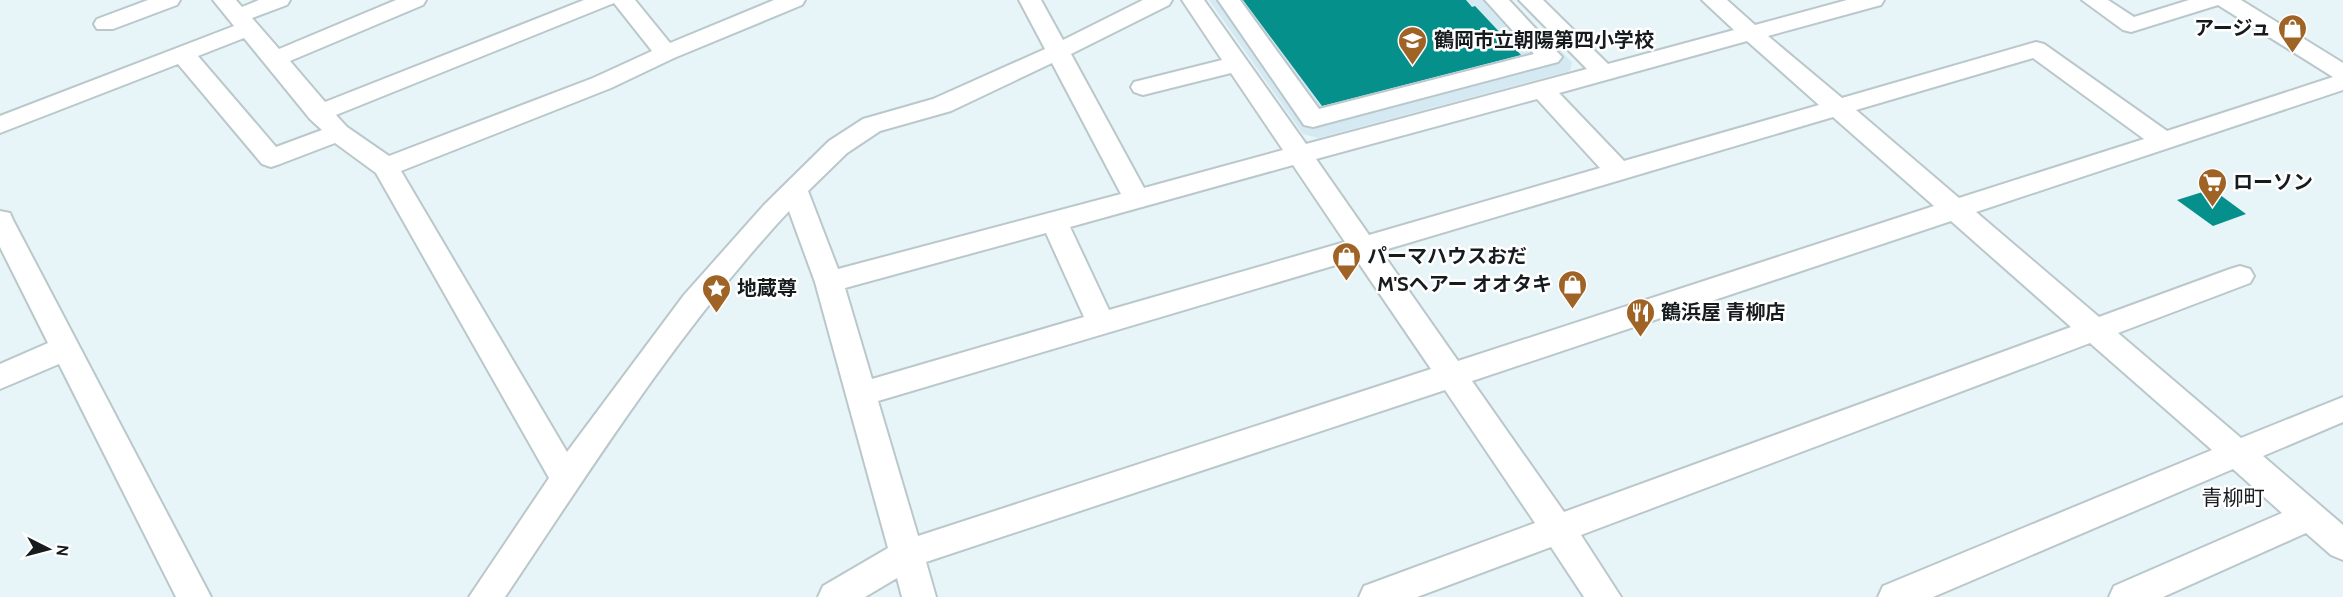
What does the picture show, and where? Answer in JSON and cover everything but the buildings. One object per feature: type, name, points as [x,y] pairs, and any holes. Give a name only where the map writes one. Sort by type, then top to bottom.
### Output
[{"type":"street","points":[[105,24],[169,0]]},
{"type":"street","points":[[0,125],[183,54],[237,15],[279,0]]},
{"type":"street","points":[[275,59],[416,0]]},
{"type":"street","points":[[183,54],[271,158],[329,123],[604,0]]},
{"type":"street","points":[[623,0],[666,53]]},
{"type":"street","points":[[386,167],[602,83],[666,53],[794,0]]},
{"type":"street","points":[[1030,0],[1138,200]]},
{"type":"street","points":[[486,597],[566,479],[698,296],[795,190],[861,130],[880,120],[940,105],[1161,0]]},
{"type":"street","points":[[1193,0],[1604,597]]},
{"type":"street","points":[[1229,0],[1313,119],[1550,57],[1496,0]]},
{"type":"street","points":[[1530,0],[1604,73]]},
{"type":"street","points":[[1713,0],[2343,545]]},
{"type":"street","points":[[829,282],[1873,0]]},
{"type":"street","points":[[2093,0],[2131,25],[2212,0]]},
{"type":"street","points":[[2225,0],[2343,73]]},
{"type":"street","points":[[237,15],[329,123],[386,167],[566,479]]},
{"type":"street","points":[[861,394],[1365,248],[2036,49],[2164,141]]},
{"type":"street","points":[[1143,87],[1236,64]]},
{"type":"street","points":[[835,597],[907,554],[2343,82]]},
{"type":"street","points":[[1543,90],[1620,173]]},
{"type":"street","points":[[1270,112],[1302,103]]},
{"type":"street","points":[[795,190],[829,282],[919,597]]},
{"type":"street","points":[[0,220],[194,597]]},
{"type":"street","points":[[1054,222],[1101,323]]},
{"type":"street","points":[[1376,597],[2240,276]]},
{"type":"street","points":[[0,377],[65,348]]},
{"type":"street","points":[[1895,597],[2343,409]]},
{"type":"street","points":[[2126,597],[2309,516]]},
{"type":"shaded area","name":"鶴岡市立朝陽第四小学校","points":[[1209,0],[1511,0],[1572,62],[1570,71],[1318,138],[1303,134]]},
{"type":"place","name":"アージュ","points":[[2292,54]]},
{"type":"place","name":"鶴岡市立朝陽第四小学校","points":[[1413,66]]},
{"type":"place","name":"ローソン","points":[[2212,208]]},
{"type":"place","name":"パーマハウスおだ","points":[[1346,282]]},
{"type":"place","name":"M'Sヘアー オオタキ","points":[[1573,310]]},
{"type":"place","name":"地蔵尊","points":[[716,314]]},
{"type":"place","name":"鶴浜屋 青柳店","points":[[1640,338]]},
{"type":"district","name":"青柳町","points":[[2233,498]]}]
